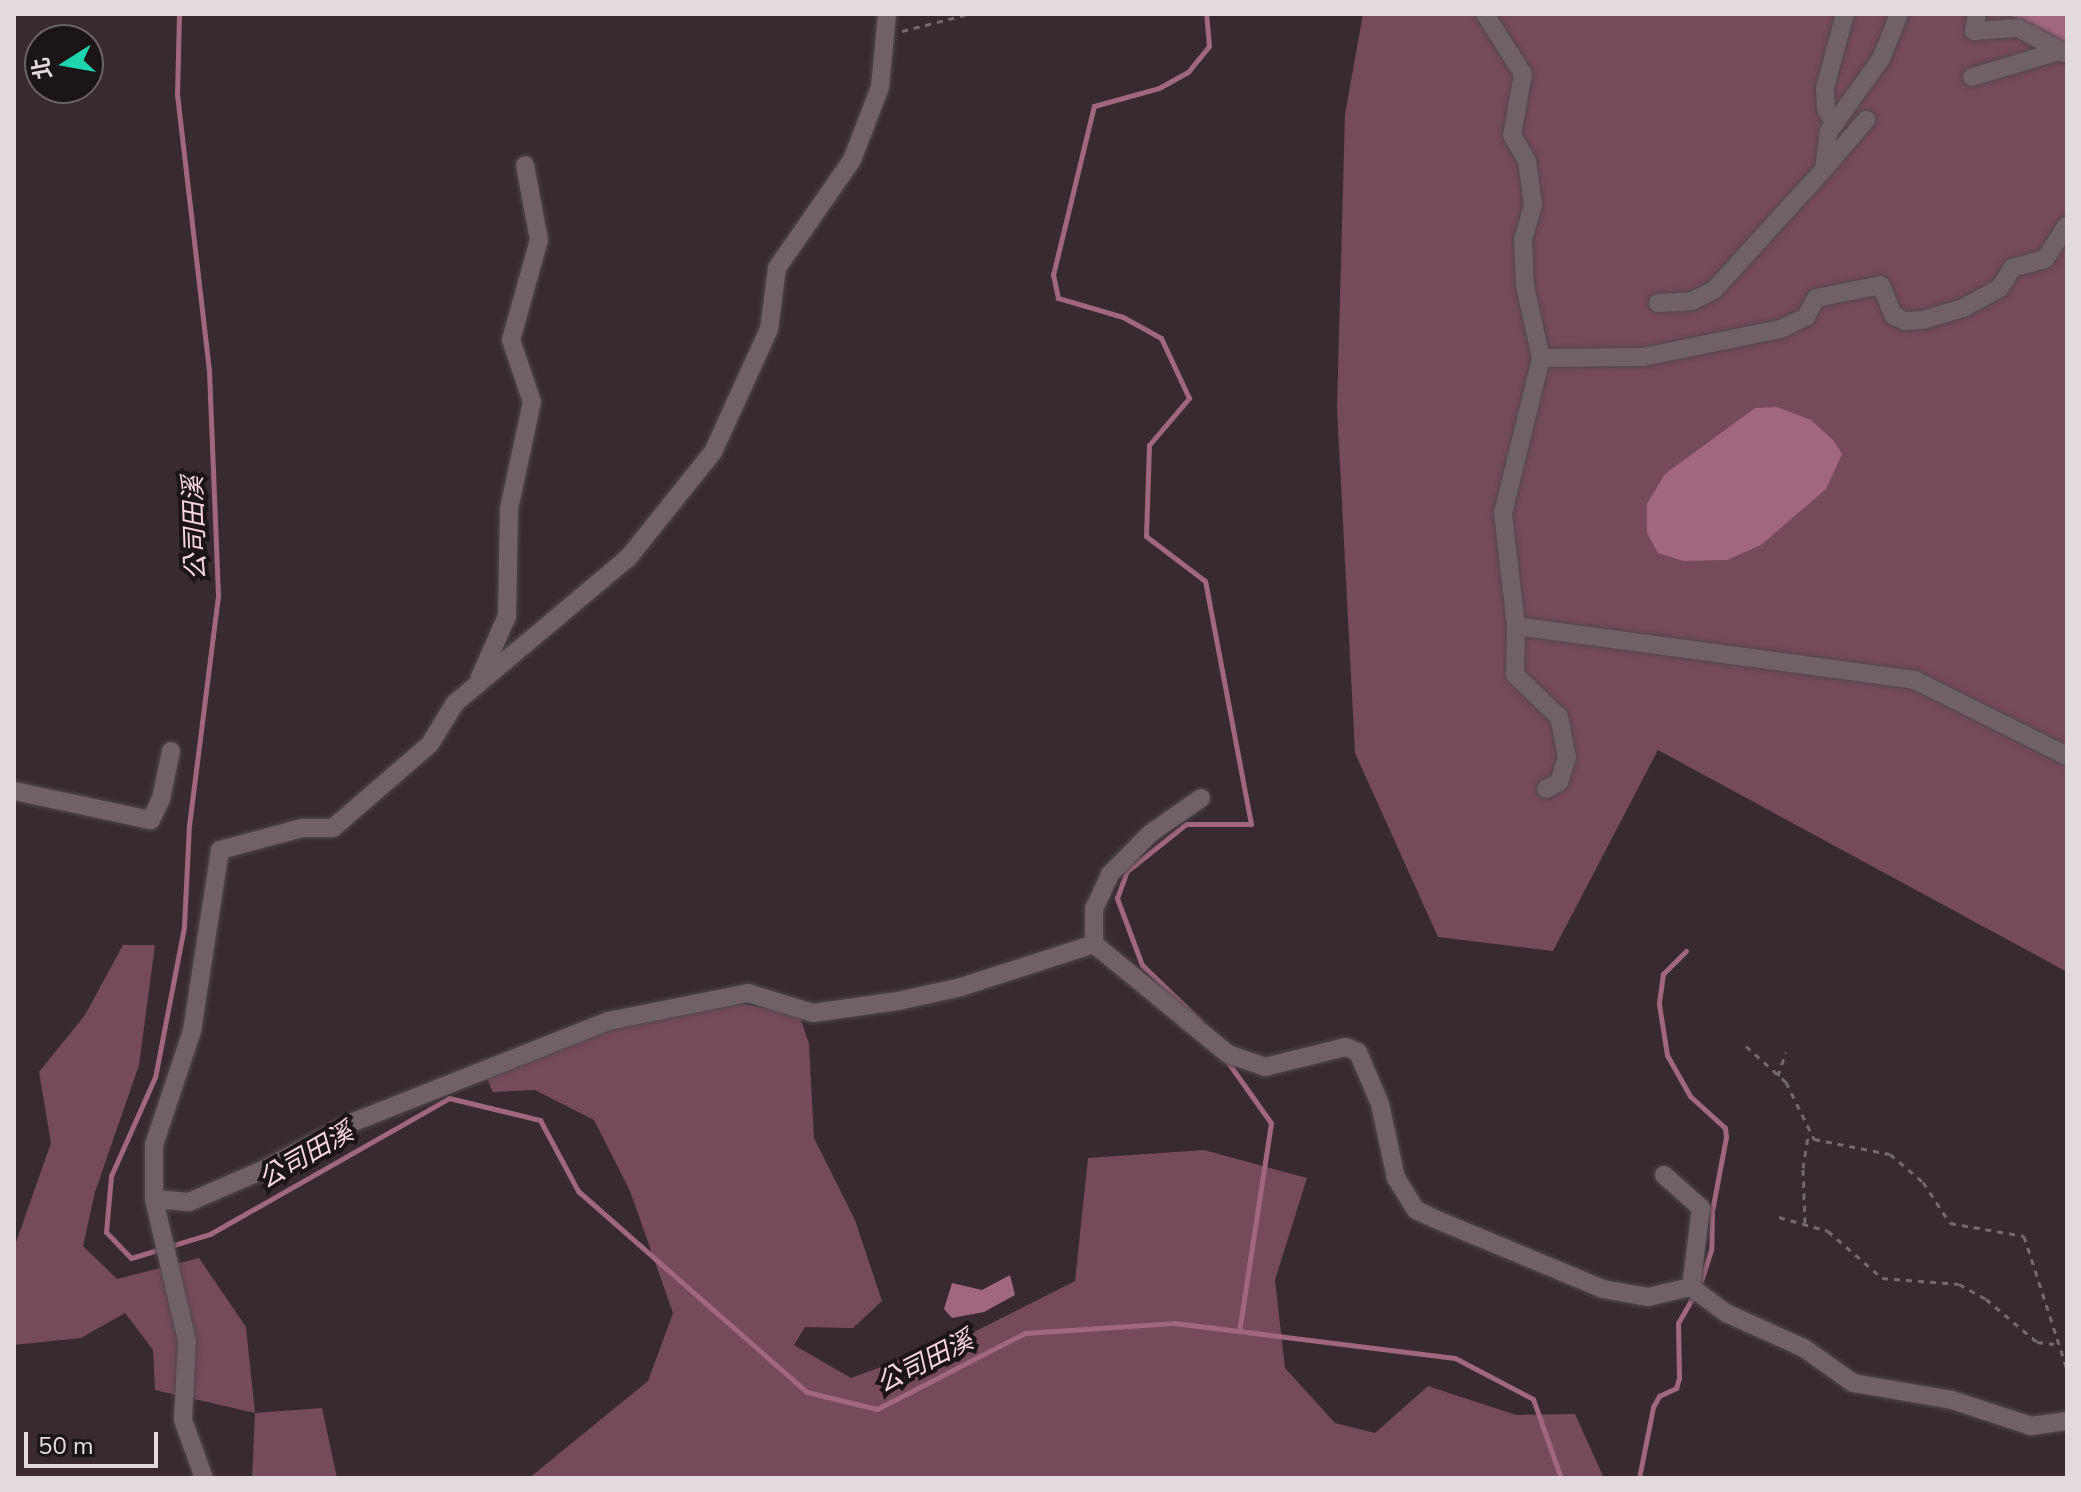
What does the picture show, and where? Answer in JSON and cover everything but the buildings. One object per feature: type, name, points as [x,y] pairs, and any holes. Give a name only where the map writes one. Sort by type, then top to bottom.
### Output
[{"type":"street","points":[[204,1478],[183,1420],[187,1341],[154,1199],[154,1145],[192,1031],[220,850],[302,828],[333,828],[430,744],[455,703],[628,558],[713,452],[769,329],[777,268],[852,160],[880,87],[887,14]]},
{"type":"street","points":[[1485,14],[1523,74],[1512,135],[1527,161],[1533,205],[1523,240],[1525,286],[1541,358],[1503,513],[1516,626],[1515,675],[1559,717],[1567,758],[1559,782],[1546,789]]},
{"type":"street","points":[[1835,124],[1826,109],[1825,88],[1845,14]]},
{"type":"street","points":[[1824,169],[1829,131],[1881,59],[1899,14]]},
{"type":"street","points":[[1977,14],[1974,31],[2018,28],[2063,52]]},
{"type":"street","points":[[1972,77],[2063,52]]},
{"type":"street","points":[[1658,303],[1692,301],[1714,290],[1866,120]]},
{"type":"street","points":[[477,683],[507,616],[509,509],[532,402],[511,340],[539,240],[525,165]]},
{"type":"street","points":[[1541,358],[1643,357],[1781,329],[1806,317],[1816,298],[1881,285],[1893,315],[1905,321],[1923,320],[1963,308],[2000,288],[2012,268],[2045,259],[2067,225]]},
{"type":"street","points":[[1516,626],[1915,680],[2067,756]]},
{"type":"street","points":[[14,791],[151,820],[171,751]]},
{"type":"street","points":[[1201,798],[1151,833],[1110,874],[1094,909],[1094,944],[1228,1054],[1265,1067],[1346,1047],[1358,1052],[1380,1104],[1396,1178],[1416,1210],[1603,1289],[1648,1297],[1697,1291],[1726,1313],[1804,1348],[1853,1383],[1952,1400],[2031,1426],[2067,1421]]},
{"type":"street","points":[[154,1199],[189,1202],[263,1170],[351,1123],[608,1021],[748,993],[813,1013],[898,1001],[1094,944]]},
{"type":"street","points":[[1664,1175],[1701,1208],[1697,1291]]},
{"type":"path","points":[[886,35],[968,14]]},
{"type":"path","points":[[1746,1046],[1778,1076],[1801,1108],[1814,1139],[1890,1154],[1923,1182],[1950,1223],[2024,1236],[2056,1345],[2067,1369]]},
{"type":"path","points":[[1778,1076],[1786,1052]]},
{"type":"path","points":[[1805,1223],[1803,1168],[1809,1132]]},
{"type":"path","points":[[1779,1217],[1805,1223],[1846,1244],[1865,1268],[1882,1278],[1959,1284],[1986,1299],[2037,1342],[2056,1345]]},
{"type":"shaded area","points":[[1363,14],[2067,14],[2067,972],[1658,750],[1553,951],[1438,937],[1355,753],[1337,408],[1345,114]]},
{"type":"shaded area","points":[[2009,14],[2067,14],[2067,44]]},
{"type":"shaded area","points":[[1777,407],[1811,420],[1834,441],[1842,454],[1826,489],[1761,545],[1727,560],[1683,561],[1658,553],[1647,533],[1647,504],[1665,474],[1755,408]]},
{"type":"shaded area","points":[[123,945],[155,945],[139,1065],[95,1192],[83,1246],[117,1279],[199,1258],[246,1327],[255,1413],[155,1390],[153,1350],[125,1313],[81,1338],[14,1345],[14,1248],[51,1143],[39,1072],[85,1015]]},
{"type":"shaded area","points":[[744,1004],[799,1014],[809,1044],[814,1138],[855,1220],[882,1301],[853,1328],[805,1327],[794,1345],[851,1378],[970,1334],[1075,1281],[1088,1158],[1204,1150],[1307,1178],[1275,1280],[1285,1368],[1335,1423],[1375,1433],[1428,1386],[1516,1415],[1575,1414],[1603,1476],[1617,1478],[529,1478],[648,1381],[673,1313],[630,1191],[594,1120],[535,1090],[493,1092],[486,1077],[527,1053],[673,1010]]},
{"type":"shaded area","points":[[1010,1275],[1015,1295],[984,1312],[952,1318],[944,1309],[952,1283],[982,1290]]},
{"type":"shaded area","points":[[322,1408],[337,1478],[252,1478],[255,1413]]},
{"type":"waterway","name":"公司田溪","points":[[179,14],[177,94],[209,371],[218,596],[189,824],[184,927],[155,1077],[111,1176],[106,1232],[131,1258],[210,1234],[449,1098],[540,1120],[578,1191],[807,1392],[877,1409],[1025,1333],[1174,1323],[1455,1358],[1533,1399],[1561,1478]]},
{"type":"waterway","points":[[1199,1020],[1142,965],[1117,898],[1127,871],[1186,824],[1251,824],[1205,581],[1146,536],[1149,445],[1189,398],[1161,338],[1123,317],[1058,298],[1053,275],[1094,106],[1159,88],[1188,72],[1209,46],[1206,14]]},
{"type":"waterway","points":[[1686,951],[1663,974],[1659,1004],[1667,1055],[1690,1096],[1725,1128],[1726,1137],[1712,1211],[1711,1250],[1699,1286]]},
{"type":"waterway","points":[[1227,1061],[1271,1123],[1239,1331]]},
{"type":"waterway","points":[[1639,1478],[1653,1407],[1659,1396],[1676,1388],[1679,1378],[1678,1323],[1694,1295]]}]
